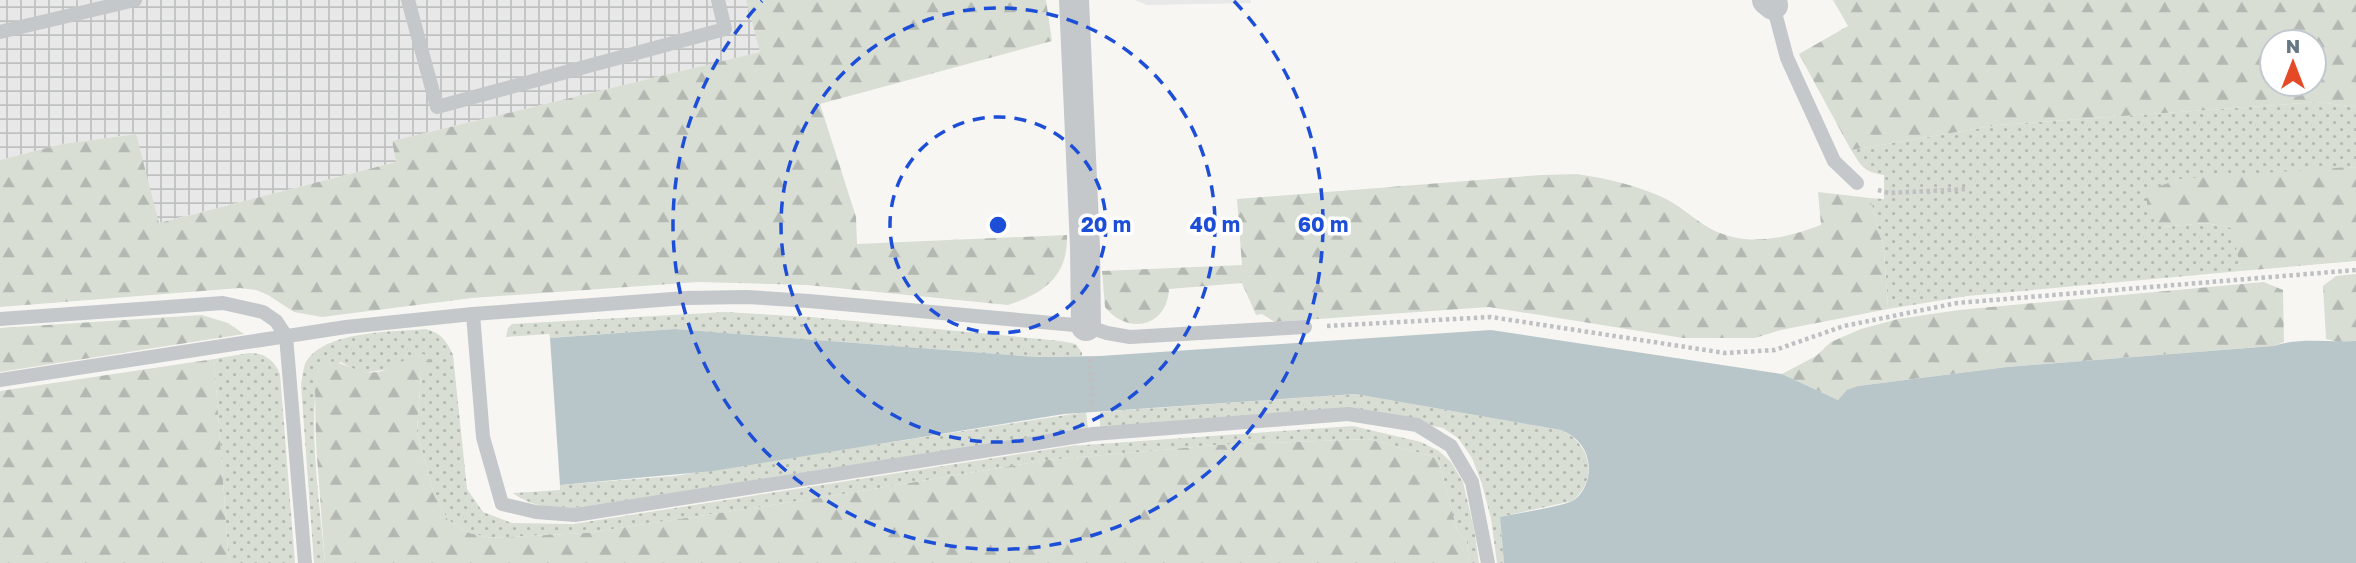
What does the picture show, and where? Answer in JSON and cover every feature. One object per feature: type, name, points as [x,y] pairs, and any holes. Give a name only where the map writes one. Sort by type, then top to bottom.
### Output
[{"type":"street","points":[[1074,0],[1086,326]]},
{"type":"lane","points":[[1,30],[135,0]]},
{"type":"lane","points":[[408,0],[437,107],[724,29],[718,0]]},
{"type":"lane","points":[[1770,3],[1787,58],[1834,160],[1857,183]]},
{"type":"lane","points":[[0,380],[346,327],[473,314],[686,299],[747,297],[1086,326],[1130,337],[1305,327]]},
{"type":"lane","points":[[0,319],[223,303],[263,312],[276,321],[286,336],[304,563]]},
{"type":"lane","points":[[473,314],[483,437],[502,505],[536,512],[575,515],[1093,434],[1349,414],[1417,425],[1451,446],[1472,482],[1488,563]]},
{"type":"path","points":[[1857,183],[1889,193],[1968,190]]},
{"type":"path","points":[[1305,327],[1492,317],[1725,353],[1755,353],[1774,350],[1844,326],[1957,303],[2356,270]]},
{"type":"path","points":[[1089,356],[1092,412]]},
{"type":"shaded area","points":[[0,0],[746,0],[761,52],[392,141],[396,162],[158,223],[135,134],[62,144],[0,160]]},
{"type":"shaded area","points":[[1135,0],[1251,0],[1251,3],[1147,5]]},
{"type":"shaded area","points":[[675,329],[1037,357],[1100,356],[1491,330],[1782,374],[1838,400],[1847,390],[1858,386],[2007,367],[2273,346],[2304,341],[2356,341],[2356,563],[1504,563],[1500,517],[1569,502],[1582,492],[1587,482],[1589,466],[1579,442],[1561,430],[1355,394],[1064,414],[713,471],[560,485],[550,338]]},
{"type":"green space","points":[[746,0],[1046,0],[1052,41],[820,104],[856,217],[857,244],[1067,235],[1063,262],[1051,281],[1033,295],[1008,305],[807,285],[698,282],[472,298],[322,317],[294,312],[268,295],[240,288],[0,307],[0,160],[62,144],[136,134],[159,223],[396,162],[392,141],[760,52]]},
{"type":"green space","points":[[1833,0],[2356,0],[2356,107],[2318,102],[1998,125],[1851,150],[1799,54],[1848,26]]},
{"type":"green space","points":[[2318,102],[2356,107],[2356,168],[2349,167],[2162,227],[2205,223],[2233,228],[2241,271],[1967,296],[1888,309],[1884,250],[1870,198],[1884,199],[1884,175],[1864,168],[1851,150],[1998,125]]},
{"type":"green space","points":[[2356,168],[2356,261],[2241,271],[2232,228],[2205,223],[2162,227],[2147,212],[2147,191],[2179,179]]},
{"type":"green space","points":[[1577,174],[1612,180],[1655,194],[1672,202],[1711,229],[1725,235],[1753,240],[1794,234],[1821,225],[1818,192],[1870,198],[1884,250],[1888,309],[1781,330],[1755,338],[1683,338],[1489,307],[1275,322],[1262,314],[1256,315],[1242,283],[1169,289],[1167,302],[1161,312],[1144,323],[1124,321],[1105,307],[1102,271],[1242,265],[1237,199]]},
{"type":"green space","points":[[2356,274],[2356,341],[2338,342],[2326,339],[2323,286],[2336,276]]},
{"type":"green space","points":[[2264,282],[2283,290],[2284,342],[2273,346],[2007,367],[1858,386],[1838,400],[1782,374],[1816,356],[1831,342],[1861,329],[1898,319],[1959,310]]},
{"type":"green space","points":[[725,312],[811,317],[1061,341],[1076,344],[1082,356],[1037,357],[675,329],[550,338],[549,334],[506,337],[512,324]]},
{"type":"green space","points":[[202,315],[228,323],[244,334],[0,372],[0,328]]},
{"type":"green space","points":[[426,329],[443,338],[453,355],[467,489],[483,512],[512,523],[573,524],[1070,446],[1353,426],[1421,442],[1439,451],[1451,462],[1463,482],[1479,563],[1469,563],[1467,542],[1457,530],[1438,458],[1368,439],[1218,445],[1047,460],[586,533],[491,538],[469,533],[448,520],[434,495],[417,432],[421,373],[433,364],[360,373],[341,362],[318,371],[315,393],[315,442],[325,563],[314,563],[301,385],[305,364],[314,353],[342,339],[378,332]]},
{"type":"green space","points":[[249,353],[268,358],[280,374],[295,563],[229,563],[214,359]]},
{"type":"green space","points":[[424,354],[434,364],[421,373],[417,432],[434,495],[448,520],[469,533],[491,538],[586,533],[1047,460],[1218,445],[1368,439],[1438,458],[1457,530],[1467,542],[1469,563],[325,563],[316,444],[315,388],[318,371],[327,361],[374,372]]},
{"type":"green space","points":[[214,359],[229,563],[0,563],[0,391]]},
{"type":"green space","points":[[1355,394],[1561,430],[1571,436],[1585,453],[1588,462],[1586,483],[1572,501],[1500,517],[1504,563],[1497,563],[1491,519],[1472,458],[1458,438],[1443,428],[1354,411],[1100,427],[1100,412]]},
{"type":"green space","points":[[1086,412],[1088,429],[574,508],[535,504],[513,493],[560,490],[560,485],[674,476]]}]
